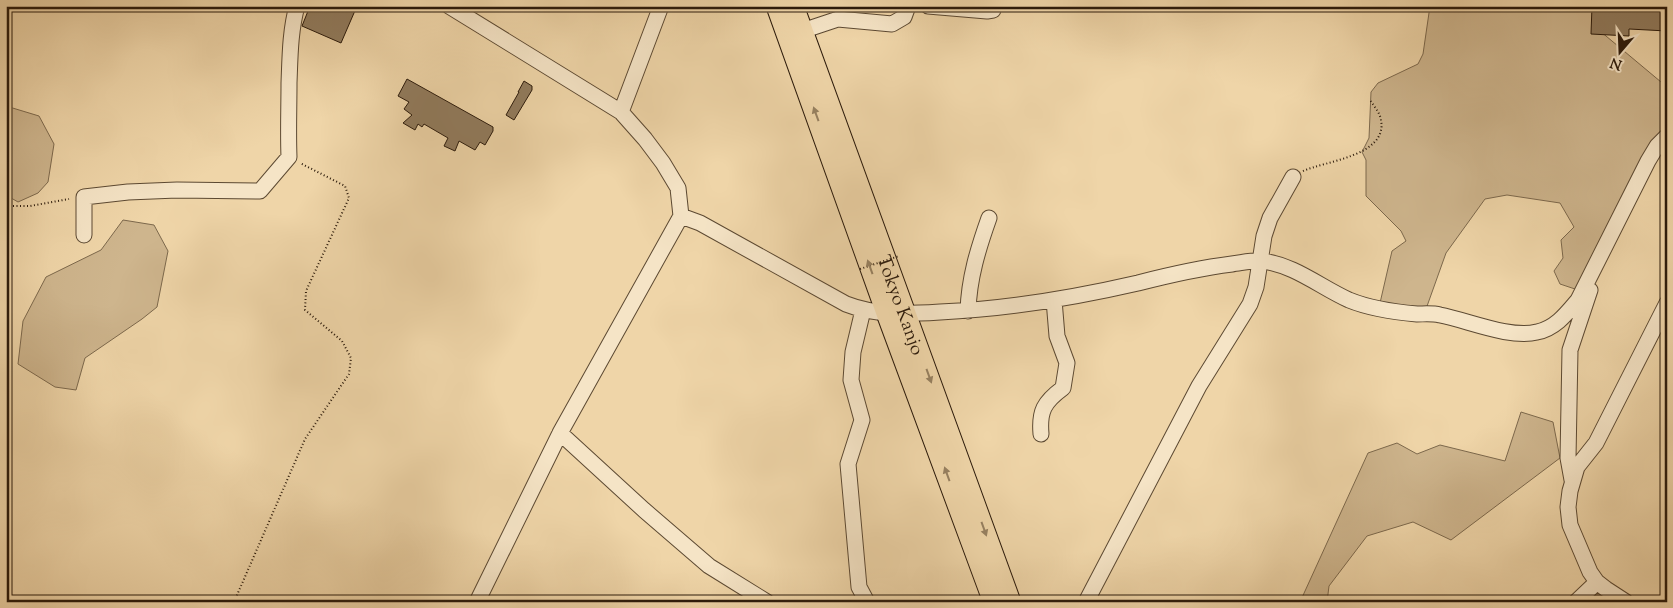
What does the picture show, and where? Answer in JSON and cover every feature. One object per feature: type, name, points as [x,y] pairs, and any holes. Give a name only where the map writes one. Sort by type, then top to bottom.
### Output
[{"type":"highway","name":"Tokyo Kanjo","points":[[778,6],[1010,602]]},
{"type":"highway","name":"Tokyo Kanjo","points":[[794,6],[994,602]]},
{"type":"street","points":[[84,235],[84,197],[128,192],[177,190],[260,191],[289,157],[290,52],[297,6]]},
{"type":"street","points":[[449,6],[621,112],[645,139],[678,188],[681,216],[560,433],[477,602]]},
{"type":"street","points":[[621,112],[661,6]]},
{"type":"street","points":[[802,31],[838,19],[892,24],[904,17],[908,6]]},
{"type":"street","points":[[928,6],[987,11],[992,10],[994,6]]},
{"type":"street","points":[[681,216],[700,223],[837,300],[863,310],[896,313],[968,311],[1054,300],[1201,268],[1261,260],[1295,270],[1349,300],[1367,306],[1384,310],[1438,314],[1518,333],[1536,333],[1550,328],[1563,318],[1578,300],[1648,160],[1657,146],[1667,136]]},
{"type":"street","points":[[1086,602],[1199,386],[1250,304],[1256,287],[1264,236],[1270,218],[1292,177]]},
{"type":"street","points":[[968,311],[968,293],[975,259],[989,218]]},
{"type":"street","points":[[1572,480],[1568,458],[1570,350],[1586,304],[1596,267]]},
{"type":"street","points":[[1041,434],[1042,410],[1052,397],[1063,388],[1067,363],[1057,336],[1054,300]]},
{"type":"street","points":[[1626,602],[1597,582],[1590,572],[1570,525],[1568,507],[1572,480],[1577,467],[1596,443],[1667,303]]},
{"type":"street","points":[[863,310],[852,352],[851,380],[862,420],[848,464],[859,587],[867,602]]},
{"type":"street","points":[[560,433],[644,510],[709,566],[767,602]]},
{"type":"street","points":[[1576,602],[1597,582]]},
{"type":"path","points":[[1292,177],[1372,146],[1380,133],[1382,121],[1370,100]]},
{"type":"path","points":[[234,602],[305,439],[349,374],[351,358],[342,341],[305,310],[306,291],[349,198],[345,186],[289,157]]},
{"type":"path","points":[[6,206],[30,206],[84,197]]},
{"type":"path","points":[[860,269],[899,256]]},
{"type":"shaded area","points":[[1430,6],[1598,6],[1600,31],[1667,87],[1667,130],[1575,289],[1560,284],[1554,271],[1563,258],[1561,240],[1574,227],[1560,203],[1507,195],[1485,199],[1446,253],[1426,309],[1380,303],[1392,251],[1406,241],[1401,231],[1366,196],[1366,160],[1362,152],[1369,138],[1371,92],[1378,83],[1418,64],[1423,54]]},
{"type":"shaded area","points":[[6,106],[39,116],[54,144],[48,182],[38,193],[18,202],[6,195]]},
{"type":"shaded area","points":[[123,220],[154,225],[168,251],[157,307],[85,358],[76,390],[55,387],[18,364],[23,321],[46,277],[101,250]]},
{"type":"shaded area","points":[[1521,412],[1553,422],[1560,458],[1451,540],[1413,522],[1367,536],[1329,586],[1327,602],[1300,602],[1368,453],[1397,443],[1417,454],[1440,445],[1505,461]]},
{"type":"shaded area","points":[[1596,595],[1603,595],[1614,602],[1586,602]]},
{"type":"building","points":[[310,6],[357,6],[341,43],[302,26]]},
{"type":"building","points":[[1592,6],[1667,7],[1667,31],[1629,29],[1629,36],[1591,34]]},
{"type":"building","points":[[407,79],[493,127],[493,131],[485,145],[480,142],[475,150],[459,141],[455,151],[444,146],[448,138],[424,124],[422,127],[418,124],[415,130],[403,123],[412,115],[404,109],[409,102],[398,96]]},
{"type":"building","points":[[524,81],[532,86],[532,90],[514,120],[506,115]]}]
